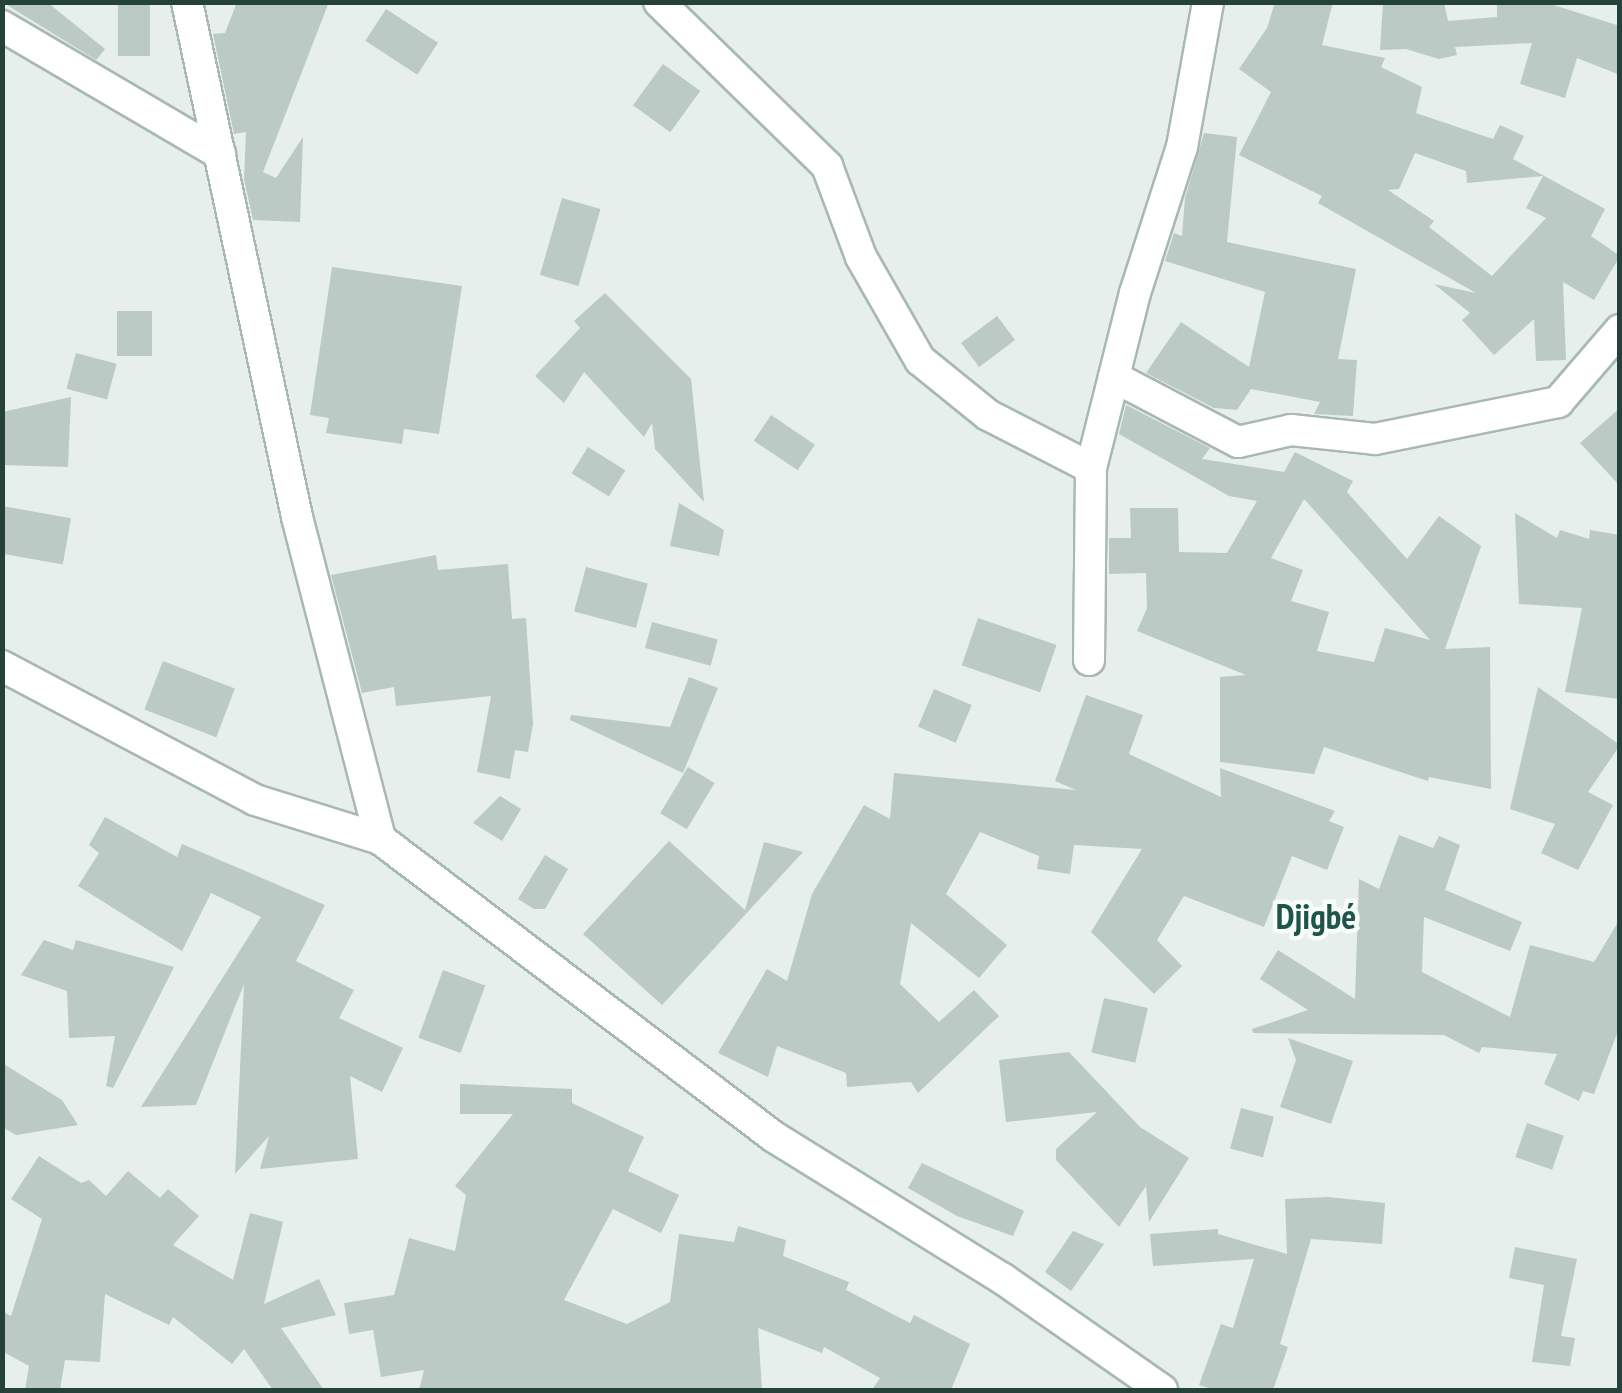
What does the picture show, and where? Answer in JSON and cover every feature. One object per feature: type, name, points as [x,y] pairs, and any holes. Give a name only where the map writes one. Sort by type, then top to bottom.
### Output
[{"type":"street","points":[[187,2],[297,517],[380,839]]},
{"type":"street","points":[[659,2],[827,166],[861,256],[920,360],[988,415],[1091,468]]},
{"type":"street","points":[[1090,660],[1091,468],[1134,292],[1182,147],[1208,2]]},
{"type":"street","points":[[2,26],[220,154]]},
{"type":"street","points":[[1114,377],[1238,442],[1291,430],[1376,439],[1558,402],[1620,330]]},
{"type":"street","points":[[2,666],[255,800],[380,839],[774,1138],[1003,1279],[1162,1390]]},
{"type":"building","points":[[2,2],[47,2],[105,49],[96,60]]},
{"type":"building","points":[[118,2],[150,2],[150,56],[118,56]]},
{"type":"building","points":[[237,2],[329,2],[263,172],[276,178],[303,137],[300,222],[253,220],[244,179],[246,132],[234,134],[213,34],[225,33]]},
{"type":"building","points":[[1275,2],[1333,2],[1322,45],[1385,58],[1381,67],[1422,87],[1416,113],[1493,139],[1500,125],[1524,136],[1513,159],[1605,209],[1591,236],[1620,256],[1594,300],[1563,282],[1566,360],[1536,361],[1534,319],[1494,355],[1462,320],[1470,313],[1434,284],[1476,293],[1318,203],[1322,196],[1239,155],[1271,92],[1239,69],[1267,28]],"holes":[[[1415,153],[1466,171],[1467,183],[1543,176],[1526,208],[1546,218],[1492,276],[1429,227],[1434,221],[1388,190],[1399,189]]]},
{"type":"building","points":[[1383,2],[1444,2],[1448,21],[1497,17],[1497,2],[1544,2],[1620,26],[1620,75],[1577,58],[1565,98],[1520,84],[1532,43],[1455,47],[1457,55],[1439,59],[1406,49],[1380,50]]},
{"type":"building","points":[[386,9],[438,43],[417,75],[365,41]]},
{"type":"building","points":[[663,64],[700,91],[670,132],[633,105]]},
{"type":"building","points":[[1204,133],[1237,137],[1227,242],[1356,269],[1338,359],[1357,360],[1353,416],[1314,414],[1320,402],[1251,389],[1237,410],[1214,408],[1146,373],[1181,322],[1249,367],[1265,292],[1165,261],[1174,233],[1182,236],[1185,198]]},
{"type":"building","points":[[562,198],[600,209],[578,286],[540,275]]},
{"type":"building","points":[[332,267],[462,286],[439,434],[404,429],[402,444],[326,433],[329,418],[310,415]]},
{"type":"building","points":[[605,293],[691,379],[704,502],[655,449],[652,423],[644,437],[584,372],[564,403],[535,376],[580,328],[574,321]]},
{"type":"building","points":[[117,311],[152,311],[152,356],[117,356]]},
{"type":"building","points":[[997,316],[1015,340],[979,367],[961,343]]},
{"type":"building","points":[[76,353],[117,364],[107,400],[66,389]]},
{"type":"building","points":[[71,397],[68,467],[2,465],[2,412]]},
{"type":"building","points":[[1126,405],[1210,448],[1202,459],[1284,472],[1295,452],[1353,481],[1347,492],[1407,559],[1439,516],[1481,546],[1445,649],[1490,647],[1491,789],[1429,777],[1428,781],[1324,747],[1314,774],[1220,762],[1220,677],[1246,675],[1137,631],[1147,608],[1146,573],[1109,574],[1109,538],[1131,538],[1130,508],[1178,508],[1179,552],[1227,553],[1257,501],[1229,496],[1119,434]],"holes":[[[1304,499],[1430,640],[1385,628],[1374,662],[1317,651],[1329,612],[1291,601],[1303,570],[1271,558]]]},
{"type":"building","points":[[1620,408],[1620,486],[1580,443]]},
{"type":"building","points":[[771,415],[815,445],[798,470],[754,441]]},
{"type":"building","points":[[588,447],[625,470],[609,497],[572,473]]},
{"type":"building","points":[[679,503],[724,530],[719,556],[670,546]]},
{"type":"building","points":[[2,506],[71,518],[63,564],[2,554]]},
{"type":"building","points":[[1515,513],[1557,538],[1560,530],[1589,539],[1590,530],[1620,535],[1620,699],[1565,692],[1582,608],[1519,604]]},
{"type":"building","points":[[436,555],[438,570],[508,564],[512,619],[526,618],[533,724],[528,752],[515,750],[510,779],[477,772],[491,696],[396,706],[394,687],[362,693],[331,575]]},
{"type":"building","points":[[586,567],[648,584],[636,628],[574,611]]},
{"type":"building","points":[[978,618],[1056,645],[1040,692],[962,665]]},
{"type":"building","points":[[652,622],[718,640],[711,666],[645,648]]},
{"type":"building","points":[[163,661],[235,689],[216,737],[144,710]]},
{"type":"building","points":[[689,677],[718,688],[683,773],[570,720],[571,715],[670,727]]},
{"type":"building","points":[[1538,687],[1620,745],[1588,792],[1613,805],[1578,870],[1541,853],[1555,824],[1510,809]]},
{"type":"building","points":[[934,689],[972,705],[956,743],[918,727]]},
{"type":"building","points":[[1086,695],[1143,715],[1129,754],[1221,797],[1220,768],[1335,811],[1329,821],[1344,827],[1327,870],[1292,856],[1264,927],[1184,896],[1157,940],[1182,966],[1154,994],[1091,932],[1142,849],[1074,845],[1070,874],[1037,869],[1039,856],[980,832],[946,894],[1007,945],[979,978],[911,923],[900,984],[939,1022],[974,990],[999,1016],[918,1093],[911,1082],[847,1087],[846,1073],[777,1046],[768,1077],[718,1053],[767,969],[787,981],[812,894],[864,805],[890,819],[894,773],[1076,790],[1055,781]]},
{"type":"building","points":[[688,767],[715,783],[687,829],[660,813]]},
{"type":"building","points":[[500,796],[521,809],[502,841],[473,823]]},
{"type":"building","points":[[105,817],[177,857],[182,844],[325,905],[296,961],[354,990],[339,1018],[403,1048],[382,1092],[350,1076],[358,1159],[260,1169],[269,1136],[235,1174],[244,984],[196,1105],[141,1107],[261,917],[211,893],[182,951],[78,886],[99,853],[89,845]]},
{"type":"building","points":[[1399,835],[1433,848],[1439,836],[1460,845],[1445,890],[1522,922],[1510,951],[1424,917],[1422,972],[1510,1017],[1530,945],[1594,962],[1620,919],[1620,1026],[1594,1094],[1583,1091],[1579,1101],[1544,1084],[1557,1054],[1482,1047],[1479,1053],[1444,1035],[1253,1033],[1252,1029],[1308,1010],[1260,979],[1278,950],[1355,999],[1359,879],[1379,889]]},
{"type":"building","points":[[669,841],[745,910],[764,842],[803,852],[662,1005],[583,934]]},
{"type":"building","points":[[545,855],[568,869],[545,909],[534,909],[518,899]]},
{"type":"building","points":[[44,940],[73,950],[76,940],[174,967],[113,1088],[106,1086],[115,1036],[69,1038],[67,991],[21,975]]},
{"type":"building","points":[[443,970],[485,985],[461,1053],[418,1038]]},
{"type":"building","points":[[1104,998],[1148,1008],[1135,1063],[1091,1053]]},
{"type":"building","points":[[1288,1038],[1353,1061],[1331,1124],[1280,1107],[1296,1060]]},
{"type":"building","points":[[1069,1052],[1140,1127],[1189,1158],[1149,1222],[1146,1186],[1119,1227],[1056,1160],[1056,1149],[1097,1112],[1006,1122],[999,1060]]},
{"type":"building","points":[[2,1063],[62,1100],[78,1125],[16,1135],[2,1127]]},
{"type":"building","points":[[460,1084],[572,1089],[572,1103],[644,1137],[628,1171],[679,1195],[661,1233],[613,1209],[564,1300],[627,1324],[670,1302],[679,1234],[734,1242],[738,1226],[786,1240],[783,1256],[849,1282],[846,1290],[910,1323],[914,1315],[970,1344],[951,1390],[872,1390],[880,1378],[824,1347],[822,1353],[758,1328],[762,1390],[419,1390],[424,1370],[381,1377],[373,1330],[349,1334],[344,1303],[394,1295],[409,1238],[455,1251],[466,1195],[455,1186],[513,1114],[460,1114]]},
{"type":"building","points":[[1241,1108],[1274,1117],[1263,1157],[1230,1149]]},
{"type":"building","points":[[1527,1123],[1564,1136],[1552,1170],[1515,1157]]},
{"type":"building","points":[[39,1156],[81,1183],[89,1180],[106,1196],[128,1171],[160,1198],[168,1189],[199,1216],[173,1245],[233,1280],[250,1213],[283,1222],[264,1304],[319,1279],[336,1315],[281,1328],[324,1390],[273,1390],[244,1349],[232,1364],[173,1317],[169,1325],[105,1294],[100,1362],[65,1360],[60,1390],[25,1390],[29,1366],[2,1351],[2,1311],[11,1316],[42,1219],[11,1199]]},
{"type":"building","points":[[922,1163],[1024,1211],[1013,1236],[957,1216],[908,1188]]},
{"type":"building","points":[[1328,1197],[1385,1203],[1382,1244],[1311,1239],[1280,1344],[1288,1347],[1273,1390],[1215,1390],[1199,1385],[1221,1324],[1233,1328],[1254,1259],[1153,1266],[1150,1234],[1218,1229],[1218,1234],[1287,1254],[1285,1199]]},
{"type":"building","points":[[1073,1231],[1104,1244],[1071,1291],[1045,1272]]},
{"type":"building","points":[[1515,1247],[1577,1259],[1561,1336],[1575,1338],[1570,1366],[1532,1362],[1544,1285],[1509,1278]]},
{"type":"district","name":"Djigbé","points":[[1316,916]]}]
